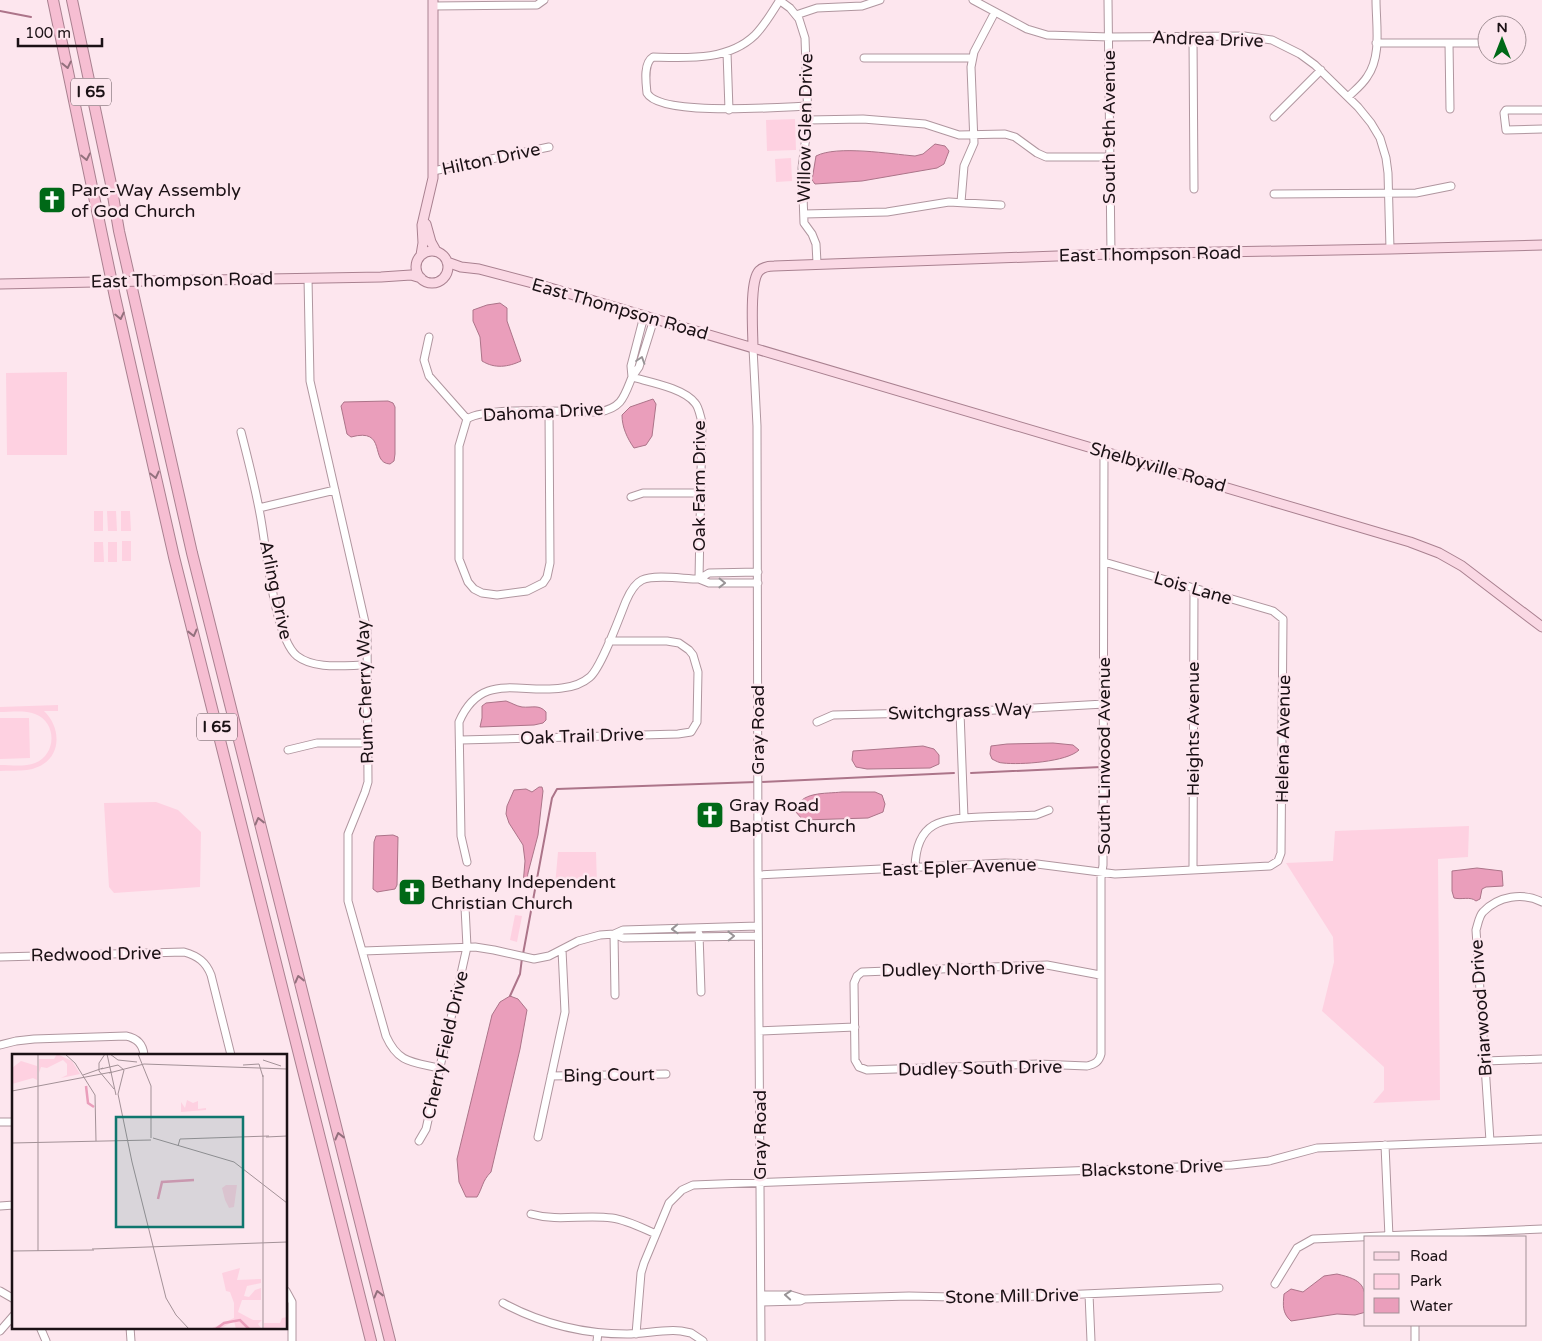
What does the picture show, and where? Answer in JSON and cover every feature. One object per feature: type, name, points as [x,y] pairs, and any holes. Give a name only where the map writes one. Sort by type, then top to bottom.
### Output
[{"type":"highway","name":"I 65","points":[[53,0],[174,557],[371,1341]]},
{"type":"highway","name":"I 65","points":[[72,0],[111,184],[119,232],[192,552],[390,1341]]},
{"type":"main road","points":[[425,218],[430,242],[436,251],[445,257],[447,262],[447,273],[435,282],[425,281],[421,278],[416,264],[421,255],[423,243],[422,225],[433,183],[432,3]]},
{"type":"main road","name":"East Thompson Road","points":[[760,270],[765,267],[817,263],[1111,254],[1542,245]]},
{"type":"main road","points":[[421,255],[426,252],[436,251]]},
{"type":"main road","name":"East Thompson Road","points":[[447,262],[753,348]]},
{"type":"main road","name":"East Thompson Road","points":[[364,277],[381,275],[416,264]]},
{"type":"main road","name":"Gray Road","points":[[753,348],[754,284],[760,270]]},
{"type":"main road","name":"East Thompson Road","points":[[447,273],[487,272]]},
{"type":"main road","name":"East Thompson Road","points":[[0,284],[412,275],[421,278]]},
{"type":"main road","name":"Shelbyville Road","points":[[753,348],[1425,547],[1471,572],[1542,628]]},
{"type":"street","points":[[779,0],[757,34],[727,52],[699,58],[650,58],[647,66],[647,91],[649,97],[654,100],[687,108],[729,110],[807,106]]},
{"type":"street","name":"Willow Glen Drive","points":[[779,0],[796,15],[801,23],[805,38],[808,120],[802,168],[804,223],[816,244],[817,263]]},
{"type":"street","points":[[796,15],[817,8],[862,6],[880,0]]},
{"type":"street","name":"Andrea Drive","points":[[973,0],[1040,34],[1109,38],[1244,36],[1267,39],[1282,44],[1300,54],[1321,70],[1365,114],[1380,138],[1386,158],[1390,249]]},
{"type":"street","name":"South 9th Avenue","points":[[1108,0],[1111,254]]},
{"type":"street","points":[[1348,98],[1370,72],[1375,58],[1376,0]]},
{"type":"street","points":[[432,3],[537,5],[543,1]]},
{"type":"street","points":[[961,202],[964,166],[974,146],[972,58],[995,12]]},
{"type":"street","points":[[1193,37],[1194,189]]},
{"type":"street","points":[[1450,43],[1450,109]]},
{"type":"street","points":[[1376,44],[1477,43]]},
{"type":"street","points":[[727,52],[729,110]]},
{"type":"street","points":[[864,58],[972,58]]},
{"type":"street","points":[[1274,117],[1321,70]]},
{"type":"street","points":[[1541,110],[1506,110],[1504,112],[1504,127],[1506,130],[1542,129]]},
{"type":"street","points":[[808,120],[863,119],[926,124],[951,133],[1011,135],[1046,157],[1109,157]]},
{"type":"street","name":"Hilton Drive","points":[[433,172],[549,147]]},
{"type":"street","points":[[1274,194],[1416,193],[1450,186]]},
{"type":"street","points":[[804,214],[887,212],[944,202],[1001,205]]},
{"type":"street","name":"Rum Cherry Way","points":[[308,278],[310,375],[366,625],[368,785],[347,841],[348,901],[386,1036],[393,1050],[404,1059],[439,1068]]},
{"type":"street","name":"Dahoma Drive","points":[[632,377],[631,366],[644,316]]},
{"type":"street","name":"Dahoma Drive","points":[[467,419],[480,413],[599,412],[610,410],[620,404],[632,377],[639,367],[654,319]]},
{"type":"street","points":[[429,337],[424,360],[429,376],[467,419],[459,446],[459,559],[468,582],[474,589],[482,593],[497,595],[527,591],[543,583],[547,577],[550,563],[549,412]]},
{"type":"street","name":"Gray Road","points":[[753,348],[758,426],[758,936],[761,1341]]},
{"type":"street","name":"Oak Farm Drive","points":[[632,377],[682,393],[696,403],[702,422],[699,579]]},
{"type":"street","name":"Arling Drive","points":[[241,432],[259,508],[268,568],[288,646],[297,657],[313,664],[367,665]]},
{"type":"street","name":"South Linwood Avenue","points":[[1099,1060],[1101,1054],[1101,878],[1103,872],[1104,451]]},
{"type":"street","points":[[259,508],[335,490]]},
{"type":"street","points":[[631,497],[643,493],[700,493]]},
{"type":"street","name":"Lois Lane","points":[[1104,562],[1273,611],[1280,616]]},
{"type":"street","points":[[699,579],[709,573],[758,572]]},
{"type":"street","points":[[467,862],[461,836],[460,722],[469,703],[476,696],[484,691],[497,689],[561,688],[585,681],[592,676],[599,664],[630,592],[641,580],[655,578],[699,579],[709,583],[758,583]]},
{"type":"street","name":"Heights Avenue","points":[[1193,869],[1194,588]]},
{"type":"street","name":"Helena Avenue","points":[[1278,861],[1281,853],[1284,625],[1280,616]]},
{"type":"street","name":"Oak Trail Drive","points":[[461,740],[678,734],[691,732],[697,722],[698,672],[690,650],[679,643],[668,641],[609,641]]},
{"type":"street","name":"Switchgrass Way","points":[[817,722],[833,716],[960,712],[1104,704]]},
{"type":"street","points":[[960,712],[964,818]]},
{"type":"street","points":[[288,750],[317,743],[368,743]]},
{"type":"street","points":[[915,868],[915,854],[920,839],[928,829],[939,822],[964,818],[1036,815],[1050,810]]},
{"type":"street","name":"East Epler Avenue","points":[[758,875],[1016,863],[1115,874],[1270,866],[1278,861]]},
{"type":"street","name":"Briarwood Drive","points":[[1490,1141],[1476,930],[1482,913],[1497,901],[1515,896],[1537,899],[1542,902]]},
{"type":"street","name":"Cherry Field Drive","points":[[418,1141],[426,1129],[467,947],[465,907]]},
{"type":"street","points":[[363,951],[467,947],[486,948],[534,959],[549,956],[584,939],[614,934],[622,930],[758,926]]},
{"type":"street","points":[[699,928],[701,992]]},
{"type":"street","points":[[614,934],[622,938],[758,936]]},
{"type":"street","points":[[614,934],[615,995]]},
{"type":"street","points":[[538,1137],[565,1012],[562,950]]},
{"type":"street","name":"Redwood Drive","points":[[0,957],[175,952],[192,954],[204,963],[211,975],[231,1054]]},
{"type":"street","name":"Dudley North Drive","points":[[854,1027],[854,983],[858,975],[867,971],[1047,965],[1100,974]]},
{"type":"street","points":[[759,1031],[854,1027]]},
{"type":"street","name":"Dudley South Drive","points":[[854,1027],[855,1060],[859,1067],[867,1070],[1038,1064],[1087,1066],[1099,1060]]},
{"type":"street","points":[[0,1045],[34,1039],[126,1036],[140,1043],[144,1054]]},
{"type":"street","points":[[1485,1061],[1542,1059]]},
{"type":"street","name":"Bing Court","points":[[551,1076],[666,1074]]},
{"type":"street","name":"Blackstone Drive","points":[[636,1334],[642,1267],[669,1203],[686,1188],[701,1184],[1232,1165],[1269,1161],[1317,1148],[1542,1138]]},
{"type":"street","points":[[1385,1146],[1389,1236],[1542,1229]]},
{"type":"street","points":[[530,1214],[546,1218],[617,1218],[656,1234]]},
{"type":"street","points":[[1275,1284],[1292,1254],[1304,1243],[1319,1238],[1364,1237]]},
{"type":"street","name":"Stone Mill Drive","points":[[761,1298],[800,1302],[804,1299],[909,1296],[984,1299],[1219,1288]]},
{"type":"street","points":[[0,1291],[12,1298]]},
{"type":"street","points":[[1090,1294],[1091,1341]]},
{"type":"street","points":[[288,1295],[292,1302],[292,1341]]},
{"type":"street","points":[[504,1303],[533,1318],[598,1333],[636,1334],[681,1331],[691,1333],[703,1341]]},
{"type":"street","points":[[0,1331],[12,1317]]},
{"type":"street","points":[[1415,1326],[1415,1341]]},
{"type":"street","points":[[40,1328],[46,1341]]},
{"type":"street","points":[[130,1328],[130,1341]]},
{"type":"street","points":[[597,1341],[598,1333]]},
{"type":"green space","points":[[795,119],[796,150],[767,151],[766,120]]},
{"type":"green space","points":[[791,158],[792,181],[776,182],[775,159]]},
{"type":"green space","points":[[67,372],[67,455],[7,455],[6,373]]},
{"type":"green space","points":[[94,511],[103,511],[103,531],[94,531]]},
{"type":"green space","points":[[107,511],[116,511],[117,531],[108,531]]},
{"type":"green space","points":[[121,511],[130,511],[131,531],[121,531]]},
{"type":"green space","points":[[122,541],[131,541],[131,561],[122,561]]},
{"type":"green space","points":[[94,542],[103,542],[104,562],[94,562]]},
{"type":"green space","points":[[108,542],[117,542],[117,562],[108,562]]},
{"type":"green space","points":[[58,705],[58,711],[44,711],[50,718],[56,734],[54,750],[50,758],[44,764],[35,768],[0,771],[0,765],[27,765],[42,759],[47,753],[52,738],[47,724],[42,718],[27,712],[0,712],[0,707]]},
{"type":"green space","points":[[0,718],[29,718],[30,758],[0,759]]},
{"type":"green space","points":[[156,802],[178,810],[201,832],[200,887],[114,893],[109,887],[104,803]]},
{"type":"green space","points":[[1469,826],[1468,857],[1438,859],[1440,1100],[1373,1103],[1384,1090],[1384,1067],[1322,1011],[1334,962],[1333,937],[1286,863],[1333,861],[1335,831]]},
{"type":"green space","points":[[558,852],[596,852],[597,885],[555,886]]},
{"type":"green space","points":[[515,915],[522,916],[517,942],[510,940]]},
{"type":"water","points":[[935,144],[945,146],[949,151],[944,164],[937,168],[862,181],[815,184],[812,180],[816,156],[825,153],[864,151],[915,156],[923,154]]},
{"type":"water","points":[[500,303],[507,308],[507,321],[521,361],[502,366],[487,364],[482,361],[480,337],[473,321],[473,310]]},
{"type":"water","points":[[653,399],[656,404],[652,436],[646,445],[634,448],[625,432],[622,415],[630,407]]},
{"type":"water","points":[[388,401],[393,403],[395,407],[395,454],[394,461],[390,464],[380,458],[374,441],[370,437],[362,435],[351,437],[347,434],[341,406],[344,402]]},
{"type":"water","points":[[506,701],[522,707],[541,708],[546,712],[546,720],[543,723],[534,725],[480,727],[482,706],[486,703]]},
{"type":"water","points":[[1053,743],[1073,745],[1079,750],[1054,760],[1020,764],[999,762],[992,759],[990,754],[991,746]]},
{"type":"water","points":[[923,746],[934,749],[939,755],[939,764],[930,768],[867,769],[856,767],[852,760],[853,751]]},
{"type":"water","points":[[542,787],[543,791],[538,835],[528,873],[527,886],[524,887],[525,861],[523,845],[509,823],[506,814],[507,806],[514,790],[526,789],[532,792]]},
{"type":"water","points":[[842,792],[875,792],[882,795],[885,804],[883,812],[868,818],[803,820],[795,811],[802,800],[808,797]]},
{"type":"water","points":[[393,835],[398,837],[397,885],[395,889],[377,892],[373,889],[374,842],[376,836]]},
{"type":"water","points":[[1477,868],[1502,871],[1503,886],[1482,889],[1480,899],[1476,901],[1454,898],[1452,871]]},
{"type":"water","points":[[510,996],[518,999],[527,1010],[520,1049],[491,1172],[484,1181],[477,1197],[466,1197],[459,1182],[457,1159],[492,1015],[500,1002]]},
{"type":"water","points":[[1337,1274],[1358,1282],[1364,1290],[1364,1313],[1355,1315],[1337,1314],[1291,1321],[1284,1309],[1284,1294],[1291,1289],[1303,1292],[1324,1276]]},
{"type":"waterway","points":[[0,11],[31,17]]},
{"type":"waterway","points":[[971,773],[1101,767]]},
{"type":"waterway","points":[[760,782],[954,773]]},
{"type":"waterway","points":[[523,954],[552,798],[557,789],[756,782]]},
{"type":"waterway","points":[[510,996],[520,974],[522,958]]},
{"type":"place","name":"Parc-Way Assembly of God Church","points":[[52,200]]},
{"type":"place","name":"Gray Road Baptist Church","points":[[710,815]]},
{"type":"place","name":"Bethany Independent Christian Church","points":[[412,892]]}]
